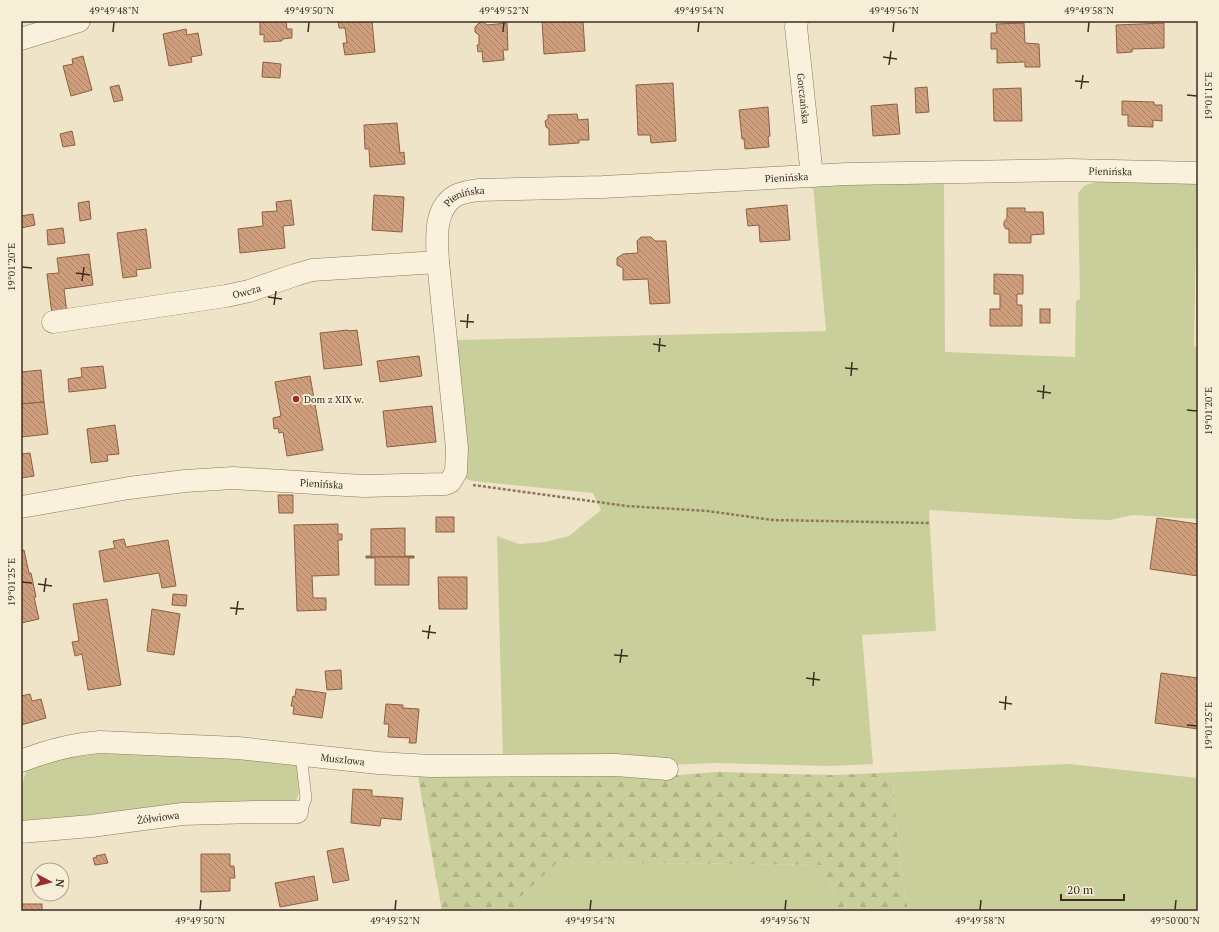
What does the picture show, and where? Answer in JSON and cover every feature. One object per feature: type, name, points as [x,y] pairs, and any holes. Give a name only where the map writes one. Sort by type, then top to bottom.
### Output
[{"type":"street","points":[[21,39],[79,21]]},
{"type":"street","name":"Gorczańska","points":[[797,21],[796,27],[812,176]]},
{"type":"street","name":"Pienińska","points":[[21,508],[129,488],[193,480],[233,478],[363,486],[445,484],[450,482],[456,472],[457,448],[438,262],[437,237],[438,223],[441,212],[447,203],[456,196],[465,192],[479,190],[603,187],[847,174],[1070,170],[1198,173]]},
{"type":"street","name":"Owcza","points":[[53,322],[226,296],[265,286],[312,270],[438,262]]},
{"type":"street","name":"Muszlowa","points":[[21,761],[59,748],[78,744],[100,742],[230,748],[378,763],[430,766],[616,765],[667,769]]},
{"type":"street","name":"Żółwiowa","points":[[21,832],[91,826],[182,814],[297,812]]},
{"type":"lane","points":[[297,812],[303,807],[306,798],[302,755]]},
{"type":"path","points":[[450,482],[627,506],[708,511],[772,520],[929,523]]},
{"type":"green space","points":[[944,177],[945,352],[1075,357],[1076,301],[1080,299],[1078,193],[1084,186],[1097,181],[1197,178],[1194,347],[1198,347],[1198,519],[1133,515],[1110,520],[1077,519],[929,510],[936,631],[862,635],[873,764],[828,766],[714,763],[666,765],[503,761],[497,536],[519,544],[546,542],[569,536],[601,510],[593,493],[473,481],[466,479],[463,475],[456,340],[826,331],[813,185]]},
{"type":"green space","points":[[79,750],[293,759],[298,766],[299,792],[296,801],[21,822],[21,787],[28,766]]},
{"type":"green space","points":[[1069,764],[1198,778],[1198,911],[908,911],[898,847],[893,783],[881,773]]},
{"type":"green space","points":[[417,771],[667,776],[717,772],[833,775],[881,773],[893,783],[898,847],[908,911],[836,911],[836,898],[822,865],[558,862],[515,902],[515,911],[442,911]]},
{"type":"green space","points":[[558,862],[822,865],[836,898],[836,911],[515,911],[515,902]]},
{"type":"building","points":[[260,21],[286,21],[287,29],[292,29],[292,38],[282,39],[282,41],[264,42],[264,34],[260,35]]},
{"type":"building","points":[[338,21],[372,21],[375,52],[345,55],[343,43],[347,43],[345,28],[339,28]]},
{"type":"building","points":[[542,21],[583,21],[585,51],[544,54]]},
{"type":"building","points":[[483,22],[487,25],[507,23],[508,50],[503,50],[504,60],[483,62],[482,51],[478,52],[477,45],[479,45],[479,35],[475,32],[475,27],[479,23]]},
{"type":"building","points":[[1024,23],[1025,43],[1039,44],[1040,67],[1025,67],[1025,62],[997,63],[997,49],[991,49],[991,33],[997,33],[996,24]]},
{"type":"building","points":[[1164,23],[1164,48],[1132,49],[1132,52],[1117,53],[1116,25]]},
{"type":"building","points":[[186,29],[187,35],[198,33],[202,55],[191,57],[192,62],[169,66],[163,34]]},
{"type":"building","points":[[83,56],[92,90],[71,96],[63,66],[73,64],[72,59]]},
{"type":"building","points":[[263,62],[281,64],[280,78],[262,77]]},
{"type":"building","points":[[673,83],[676,141],[651,143],[650,135],[638,135],[636,85]]},
{"type":"building","points":[[119,85],[123,100],[114,102],[110,87]]},
{"type":"building","points":[[927,87],[929,112],[916,113],[915,88]]},
{"type":"building","points":[[1021,88],[1022,121],[994,121],[993,89]]},
{"type":"building","points":[[1122,101],[1154,102],[1154,105],[1162,105],[1162,121],[1153,120],[1153,127],[1128,126],[1128,115],[1122,115]]},
{"type":"building","points":[[897,104],[900,134],[873,136],[871,106]]},
{"type":"building","points":[[768,107],[770,136],[768,137],[769,147],[745,149],[744,139],[742,139],[739,110]]},
{"type":"building","points":[[577,114],[578,120],[588,119],[589,140],[579,140],[579,143],[549,145],[549,129],[546,127],[545,121],[548,119],[548,115]]},
{"type":"building","points":[[397,123],[400,153],[404,152],[405,164],[370,167],[369,149],[365,149],[364,125]]},
{"type":"building","points":[[72,131],[75,145],[63,147],[60,134]]},
{"type":"building","points":[[374,195],[404,197],[402,232],[372,230]]},
{"type":"building","points":[[291,200],[294,225],[283,226],[285,248],[240,253],[238,229],[263,226],[262,212],[277,211],[276,202]]},
{"type":"building","points":[[89,201],[91,219],[80,221],[78,203]]},
{"type":"building","points":[[787,205],[790,240],[760,242],[759,225],[748,226],[746,209]]},
{"type":"building","points":[[1007,208],[1025,208],[1025,212],[1043,212],[1044,234],[1031,235],[1031,243],[1009,243],[1009,229],[1006,229],[1004,226],[1004,222],[1007,218]]},
{"type":"building","points":[[33,214],[35,225],[21,228],[21,216]]},
{"type":"building","points":[[63,228],[65,243],[48,245],[47,230]]},
{"type":"building","points":[[146,229],[151,268],[136,270],[137,276],[123,278],[117,233]]},
{"type":"building","points":[[641,237],[651,237],[655,241],[666,241],[670,303],[650,304],[648,279],[623,280],[623,268],[617,265],[617,258],[623,254],[638,253],[637,241]]},
{"type":"building","points":[[89,254],[93,285],[64,289],[67,313],[52,315],[47,274],[59,273],[57,258]]},
{"type":"building","points":[[994,274],[1023,275],[1023,294],[1017,294],[1017,305],[1022,305],[1022,326],[990,326],[990,309],[1000,309],[1000,294],[994,294]]},
{"type":"building","points":[[1040,309],[1050,309],[1050,323],[1040,323]]},
{"type":"building","points":[[357,330],[362,365],[324,369],[320,333]]},
{"type":"building","points":[[419,356],[422,376],[380,382],[377,361]]},
{"type":"building","points":[[103,366],[106,388],[69,392],[68,379],[82,377],[81,368]]},
{"type":"building","points":[[41,370],[44,402],[21,404],[21,372]]},
{"type":"building","name":"Dom z XIX w.","points":[[310,376],[323,450],[287,456],[283,432],[279,433],[278,428],[274,429],[273,418],[281,416],[275,382]]},
{"type":"building","points":[[44,402],[48,434],[22,437],[21,404]]},
{"type":"building","points":[[432,406],[436,442],[387,447],[383,411]]},
{"type":"building","points":[[115,425],[119,454],[107,455],[108,461],[91,463],[87,429]]},
{"type":"building","points":[[30,453],[34,476],[21,478],[21,454]]},
{"type":"building","points":[[278,495],[293,495],[293,513],[279,513]]},
{"type":"building","points":[[436,517],[454,517],[454,532],[436,532]]},
{"type":"building","points":[[1157,518],[1198,524],[1198,576],[1150,569]]},
{"type":"building","points":[[338,524],[338,534],[342,534],[342,540],[338,540],[339,575],[312,576],[313,598],[326,598],[326,610],[297,611],[294,525]]},
{"type":"building","points":[[405,528],[405,556],[414,557],[366,557],[371,556],[371,529]]},
{"type":"building","points":[[124,539],[126,547],[168,540],[176,586],[162,588],[159,573],[104,582],[99,551],[115,548],[113,541]]},
{"type":"building","points":[[24,550],[29,573],[31,573],[39,619],[21,623],[21,551]]},
{"type":"building","points":[[366,557],[414,557],[409,558],[409,585],[375,585],[375,558]]},
{"type":"building","points":[[438,577],[467,577],[467,609],[439,609]]},
{"type":"building","points":[[173,594],[187,595],[186,606],[172,605]]},
{"type":"building","points":[[107,599],[121,685],[88,690],[82,654],[75,656],[72,642],[79,641],[73,604]]},
{"type":"building","points":[[152,609],[180,614],[174,655],[147,651]]},
{"type":"building","points":[[341,670],[342,689],[327,690],[325,671]]},
{"type":"building","points":[[1161,673],[1198,678],[1198,729],[1155,723]]},
{"type":"building","points":[[296,689],[326,693],[322,718],[293,714],[294,706],[291,706],[293,696],[295,697]]},
{"type":"building","points":[[30,694],[32,701],[41,699],[46,718],[21,725],[21,696]]},
{"type":"building","points":[[386,704],[403,705],[403,708],[419,709],[416,743],[409,743],[410,738],[388,737],[389,724],[384,724]]},
{"type":"building","points":[[353,789],[372,790],[372,796],[403,798],[401,820],[381,818],[380,826],[351,823]]},
{"type":"building","points":[[343,848],[349,880],[333,883],[327,851]]},
{"type":"building","points":[[105,854],[108,863],[95,865],[93,858]]},
{"type":"building","points":[[201,854],[230,854],[230,866],[234,866],[235,878],[230,878],[230,891],[201,892]]},
{"type":"building","points":[[314,876],[318,900],[280,907],[275,883]]},
{"type":"building","points":[[21,904],[42,904],[42,911],[21,911]]},
{"type":"place","name":"Dom z XIX w.","points":[[296,399]]}]
